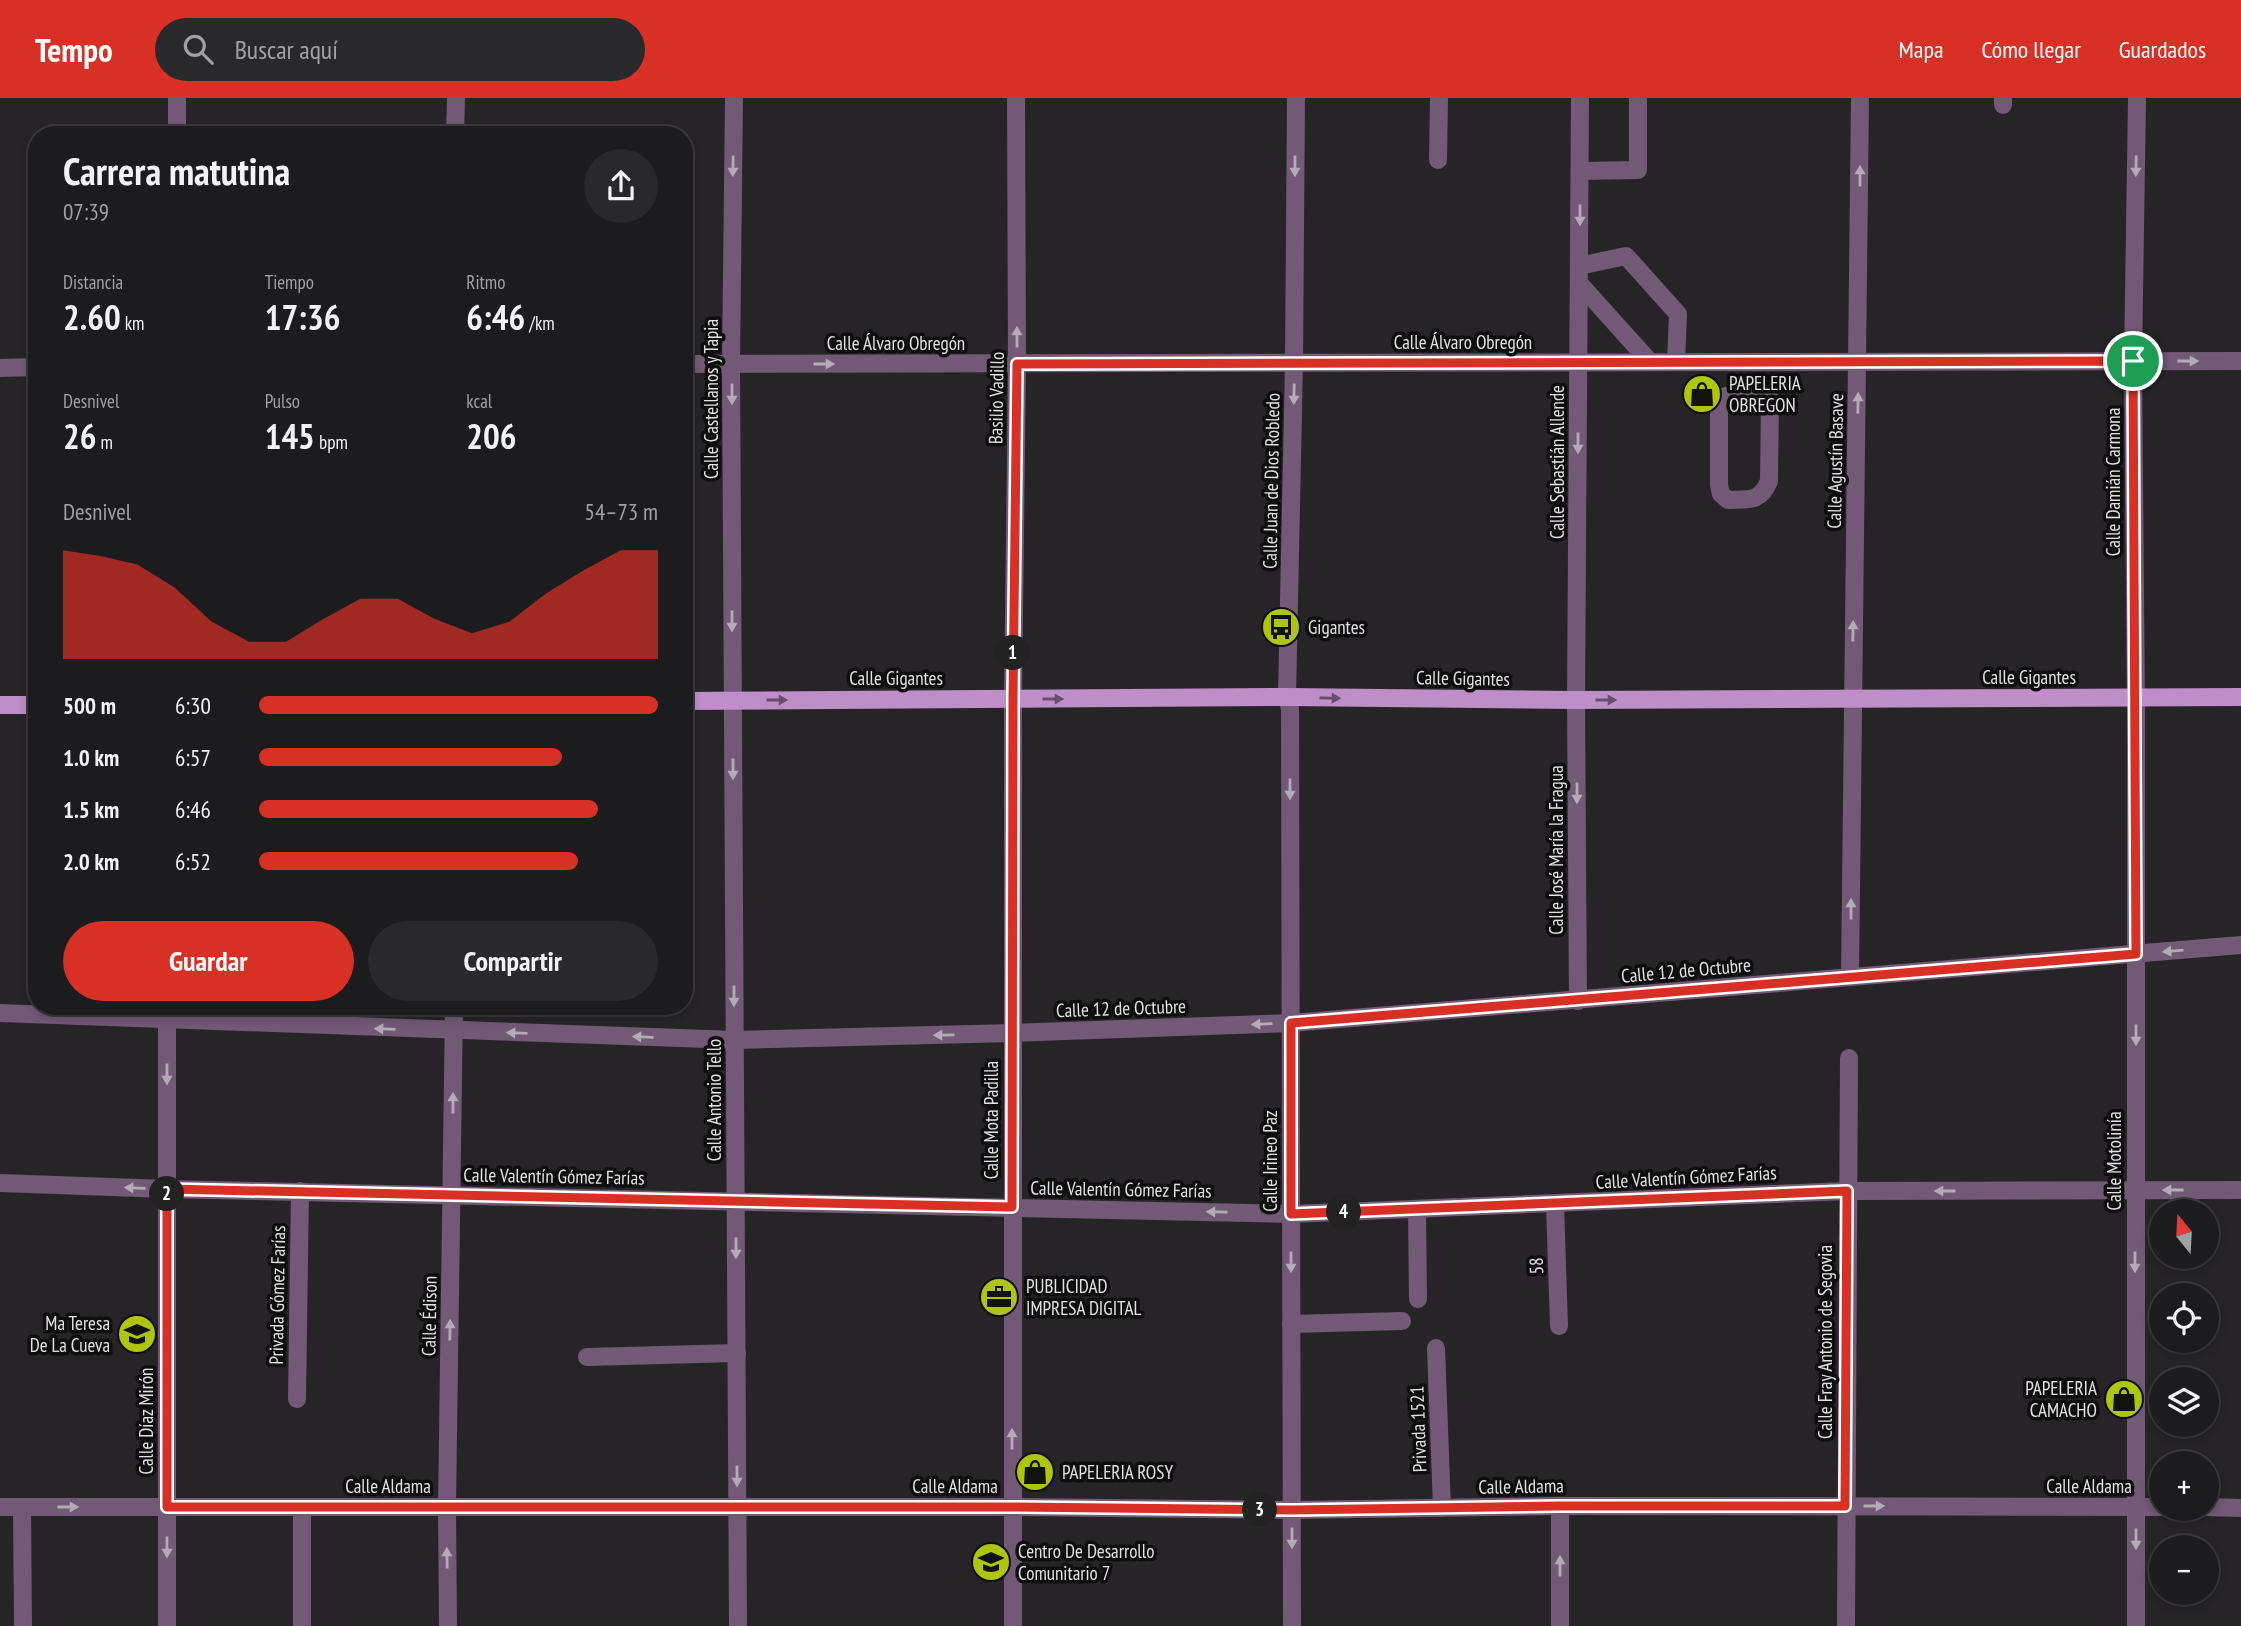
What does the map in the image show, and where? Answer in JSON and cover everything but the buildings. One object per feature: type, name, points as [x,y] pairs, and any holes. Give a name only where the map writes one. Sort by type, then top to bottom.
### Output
[{"type":"main road","name":"Calle Gigantes","points":[[693,701],[1287,697],[1576,700],[2241,697]]},
{"type":"main road","points":[[0,705],[28,705]]},
{"type":"street","points":[[177,98],[177,126]]},
{"type":"street","points":[[456,98],[456,126]]},
{"type":"street","name":"Calle Castellanos y Tapia","points":[[733,700],[734,98]]},
{"type":"street","name":"Basilio Vadillo","points":[[1013,699],[1017,364],[1016,98]]},
{"type":"street","name":"Calle Juan de Dios Robledo","points":[[1287,697],[1296,98]]},
{"type":"street","points":[[1438,160],[1439,98]]},
{"type":"street","name":"Calle Sebastián Allende","points":[[1576,700],[1580,98]]},
{"type":"street","points":[[1580,171],[1638,170],[1638,98]]},
{"type":"street","name":"Calle Agustín Basave","points":[[1852,699],[1860,98]]},
{"type":"street","name":"Calle Damián Carmona","points":[[2136,697],[2133,361],[2137,98]]},
{"type":"street","points":[[1650,362],[1579,275],[1626,256],[1678,314],[1676,362]]},
{"type":"street","name":"Calle Álvaro Obregón","points":[[693,364],[2241,361]]},
{"type":"street","points":[[1745,391],[1746,362]]},
{"type":"street","points":[[0,368],[28,367]]},
{"type":"street","points":[[1745,391],[1770,399],[1769,481],[1764,492],[1754,499],[1728,499],[1721,494],[1719,485],[1719,398],[1745,391]]},
{"type":"street","name":"Calle Irineo Paz","points":[[1287,697],[1290,709],[1292,1626]]},
{"type":"street","name":"Calle Motolinía","points":[[2136,697],[2136,1626]]},
{"type":"street","name":"Calle Mota Padilla","points":[[1013,699],[1013,1626]]},
{"type":"street","points":[[1850,977],[1852,699]]},
{"type":"street","name":"Calle Antonio Tello","points":[[733,700],[738,1626]]},
{"type":"street","name":"Calle José María la Fragua","points":[[1576,700],[1578,1001]]},
{"type":"street","name":"Calle 12 de Octubre","points":[[184,1015],[454,1031],[735,1040],[1012,1033],[1291,1023],[2241,945]]},
{"type":"street","name":"Calle 12 de Octubre","points":[[0,1013],[28,1013]]},
{"type":"street","name":"Calle Díaz Mirón","points":[[167,1015],[167,1626]]},
{"type":"street","name":"Calle Édison","points":[[448,1626],[447,1507],[454,1015]]},
{"type":"street","name":"Calle Fray Antonio de Segovia","points":[[1846,1626],[1849,1058]]},
{"type":"street","name":"Calle Valentín Gómez Farías","points":[[0,1183],[1291,1214],[1847,1191],[2241,1190]]},
{"type":"street","name":"Privada Gómez Farías","points":[[297,1399],[300,1191]]},
{"type":"street","name":"58","points":[[1555,1204],[1559,1326]]},
{"type":"street","points":[[1417,1210],[1418,1299]]},
{"type":"street","points":[[1291,1324],[1402,1321]]},
{"type":"street","name":"Privada 1521","points":[[1436,1348],[1443,1508]]},
{"type":"street","points":[[587,1357],[737,1353]]},
{"type":"street","points":[[1560,1506],[1560,1626]]},
{"type":"street","name":"Calle Aldama","points":[[0,1507],[1012,1507],[1292,1510],[1560,1506],[2149,1507]]},
{"type":"street","points":[[22,1507],[23,1626]]},
{"type":"street","points":[[302,1507],[302,1626]]},
{"type":"street","points":[[2219,1507],[2241,1508]]},
{"type":"place","name":"PAPELERIA OBREGON","points":[[1702,394]]},
{"type":"place","name":"Gigantes","points":[[1281,627]]},
{"type":"place","name":"PUBLICIDAD IMPRESA DIGITAL","points":[[999,1297]]},
{"type":"place","name":"Ma Teresa De La Cueva","points":[[137,1334]]},
{"type":"place","name":"PAPELERIA CAMACHO","points":[[2124,1399]]},
{"type":"place","name":"PAPELERIA ROSY","points":[[1035,1472]]},
{"type":"place","name":"Centro De Desarrollo Comunitario 7","points":[[991,1562]]},
{"type":"route","points":[[2133,361],[2136,954],[1291,1023],[1291,1214],[1847,1191],[1845,1506],[1292,1510],[1012,1507],[167,1507],[167,1189],[1012,1207],[1017,364],[2133,361]]}]
